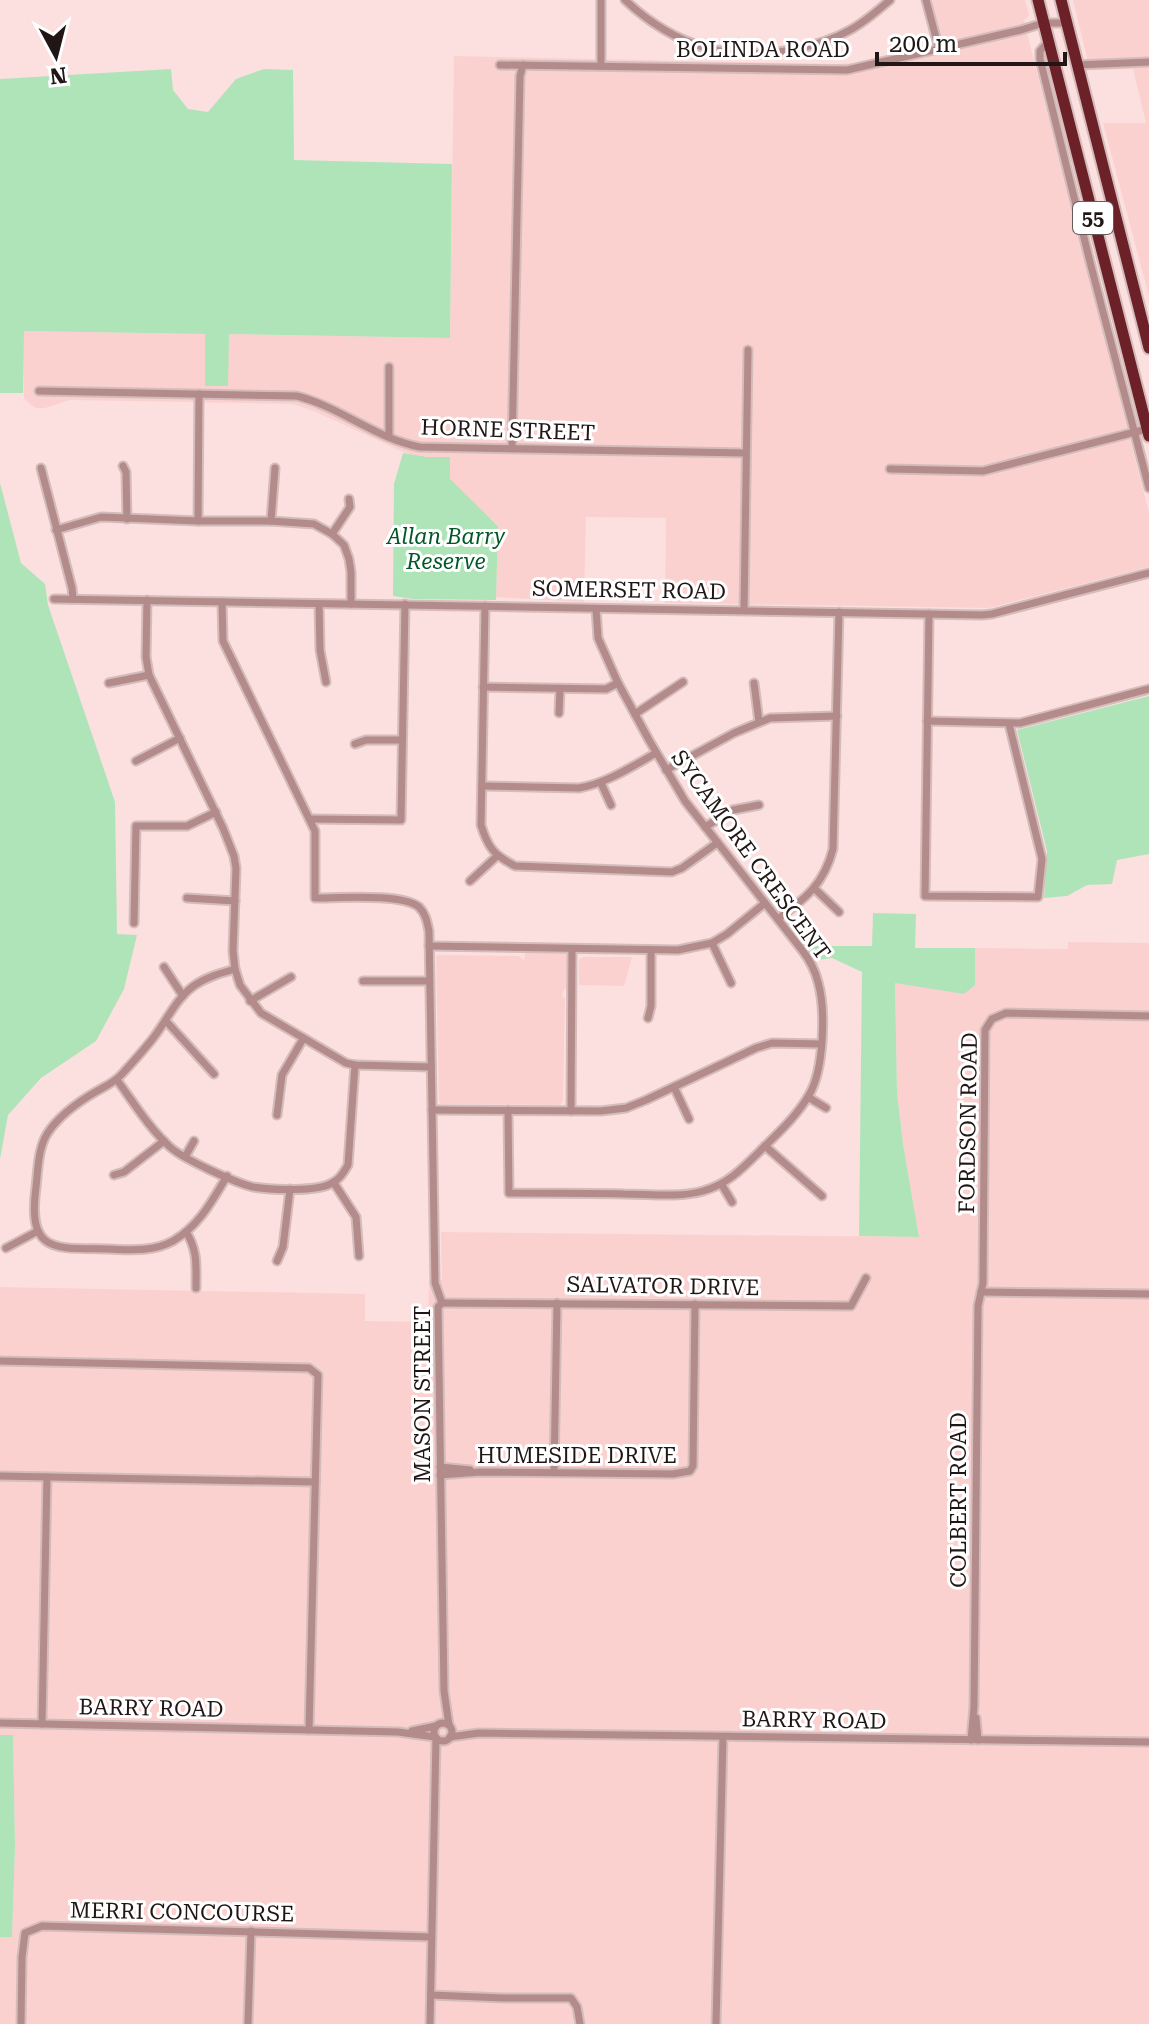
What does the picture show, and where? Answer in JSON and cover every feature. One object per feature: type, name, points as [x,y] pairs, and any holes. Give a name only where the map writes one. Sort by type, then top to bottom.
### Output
[{"type":"highway","name":"55","points":[[1038,0],[1144,432]]},
{"type":"highway","name":"55","points":[[1061,0],[1149,348]]},
{"type":"street","points":[[601,0],[601,66]]},
{"type":"street","points":[[625,0],[662,30],[690,43],[742,55],[779,53],[812,46],[848,32],[890,0]]},
{"type":"street","points":[[926,0],[939,49]]},
{"type":"street","name":"BOLINDA ROAD","points":[[500,65],[847,70],[1021,30],[1066,23]]},
{"type":"street","points":[[1048,42],[1040,51],[1040,59],[1084,238],[1144,432],[1149,488]]},
{"type":"street","points":[[1077,65],[1149,62]]},
{"type":"street","points":[[512,448],[520,77],[523,65]]},
{"type":"street","points":[[1084,238],[1097,235]]},
{"type":"street","points":[[744,610],[748,350]]},
{"type":"street","points":[[389,367],[389,437]]},
{"type":"street","name":"HORNE STREET","points":[[39,391],[297,396],[389,437],[420,447],[745,453]]},
{"type":"street","points":[[198,521],[199,394]]},
{"type":"street","points":[[890,469],[983,471],[1144,432]]},
{"type":"street","points":[[123,466],[126,472],[127,519]]},
{"type":"street","points":[[41,468],[73,599]]},
{"type":"street","points":[[271,521],[275,468]]},
{"type":"street","points":[[332,534],[350,507],[349,499]]},
{"type":"street","points":[[56,530],[93,518],[314,524],[344,545],[349,559],[351,604]]},
{"type":"street","name":"SOMERSET ROAD","points":[[54,599],[992,614],[1149,573]]},
{"type":"street","points":[[147,600],[146,657],[149,675],[216,812],[234,856],[235,969],[240,985],[261,1013],[334,1057],[355,1065],[431,1067]]},
{"type":"street","points":[[222,602],[223,641],[310,819],[401,820],[405,604]]},
{"type":"street","points":[[319,604],[320,650],[326,682]]},
{"type":"street","points":[[485,606],[481,825],[497,856],[515,866],[672,872],[717,843]]},
{"type":"street","name":"SYCAMORE CRESCENT","points":[[508,1110],[509,1193],[699,1193],[722,1185],[739,1173],[792,1119],[808,1097],[818,1071],[821,1003],[818,981],[807,958],[685,801],[666,770],[618,683],[598,638],[596,609]]},
{"type":"street","points":[[778,919],[815,889],[833,849],[839,612]]},
{"type":"street","points":[[929,614],[925,896],[1038,897],[1042,859],[1009,724]]},
{"type":"street","points":[[109,683],[149,675]]},
{"type":"street","points":[[635,714],[683,682]]},
{"type":"street","points":[[483,687],[606,689],[618,683]]},
{"type":"street","points":[[754,683],[759,722]]},
{"type":"street","points":[[559,713],[560,689]]},
{"type":"street","points":[[927,721],[1009,724],[1149,689]]},
{"type":"street","points":[[666,770],[759,722],[781,717],[837,716]]},
{"type":"street","points":[[136,761],[180,738]]},
{"type":"street","points":[[355,744],[366,740],[402,740]]},
{"type":"street","points":[[482,786],[579,788],[601,783],[656,753]]},
{"type":"street","points":[[601,783],[611,805]]},
{"type":"street","points":[[705,827],[733,810],[759,805]]},
{"type":"street","points":[[134,923],[136,826],[187,826],[216,812]]},
{"type":"street","name":"MASON STREET","points":[[310,819],[315,831],[315,898],[393,898],[411,903],[425,916],[429,931],[435,1283],[442,1303],[438,1307],[444,1699],[450,1726]]},
{"type":"street","points":[[470,881],[497,856]]},
{"type":"street","points":[[815,889],[839,912]]},
{"type":"street","points":[[187,898],[235,901]]},
{"type":"street","points":[[429,946],[678,950],[712,943],[765,903]]},
{"type":"street","points":[[712,943],[731,983]]},
{"type":"street","points":[[571,1111],[572,949]]},
{"type":"street","points":[[648,1018],[651,1006],[651,950]]},
{"type":"street","points":[[164,967],[183,996]]},
{"type":"street","points":[[227,1176],[200,1219],[171,1242],[153,1249],[63,1249],[45,1241],[33,1217],[40,1151],[46,1135],[59,1119],[74,1106],[117,1080],[195,985],[235,969]]},
{"type":"street","points":[[250,1001],[291,977]]},
{"type":"street","points":[[363,981],[429,981]]},
{"type":"street","name":"FORDSON ROAD","points":[[981,1292],[985,1034],[988,1022],[996,1015],[1006,1013],[1149,1016]]},
{"type":"street","points":[[166,1021],[214,1074]]},
{"type":"street","points":[[277,1115],[282,1075],[303,1039]]},
{"type":"street","points":[[432,1110],[601,1111],[626,1108],[756,1048],[772,1043],[821,1044]]},
{"type":"street","points":[[117,1080],[149,1125],[172,1149],[185,1157],[252,1186],[317,1188],[334,1183],[348,1165],[355,1065]]},
{"type":"street","points":[[674,1087],[689,1119]]},
{"type":"street","points":[[808,1097],[826,1108]]},
{"type":"street","points":[[114,1175],[124,1172],[164,1141]]},
{"type":"street","points":[[185,1157],[194,1141]]},
{"type":"street","points":[[765,1146],[822,1196]]},
{"type":"street","points":[[334,1183],[356,1217],[359,1256]]},
{"type":"street","points":[[722,1185],[732,1202]]},
{"type":"street","points":[[277,1261],[283,1247],[290,1189]]},
{"type":"street","points":[[6,1248],[38,1231]]},
{"type":"street","points":[[186,1232],[193,1243],[196,1257],[196,1288]]},
{"type":"street","name":"SALVATOR DRIVE","points":[[442,1303],[851,1306],[866,1278]]},
{"type":"street","points":[[981,1292],[1149,1294]]},
{"type":"street","name":"COLBERT ROAD","points":[[974,1740],[978,1306],[981,1292]]},
{"type":"street","points":[[554,1472],[557,1303]]},
{"type":"street","name":"HUMESIDE DRIVE","points":[[440,1471],[673,1474],[690,1471],[693,1466],[695,1304]]},
{"type":"street","points":[[0,1361],[309,1368],[318,1375],[309,1730]]},
{"type":"street","points":[[0,1476],[315,1482]]},
{"type":"street","points":[[42,1724],[47,1477]]},
{"type":"street","name":"MASON STREET","points":[[437,1725],[444,1699]]},
{"type":"street","name":"BARRY ROAD","points":[[0,1723],[398,1732],[436,1737]]},
{"type":"street","points":[[430,2024],[436,1774],[434,1731],[437,1725],[444,1723],[450,1726],[452,1732],[439,1756],[436,1774]]},
{"type":"street","name":"BARRY ROAD","points":[[398,1732],[437,1725]]},
{"type":"street","name":"BARRY ROAD","points":[[450,1726],[479,1733]]},
{"type":"street","name":"BARRY ROAD","points":[[449,1738],[479,1733],[1149,1742]]},
{"type":"street","points":[[436,1737],[443,1741],[449,1738]]},
{"type":"street","points":[[716,2024],[723,1737]]},
{"type":"street","name":"MERRI CONCOURSE","points":[[21,2024],[25,1933],[42,1926],[431,1937]]},
{"type":"street","points":[[248,2024],[251,1931]]},
{"type":"street","points":[[431,1995],[571,1998],[577,2007],[580,2024]]},
{"type":"shaded area","points":[[932,0],[1025,0],[1029,15],[1024,21],[1149,513],[1149,567],[989,608],[665,603],[666,518],[586,517],[584,602],[496,597],[498,525],[447,479],[449,457],[422,457],[403,452],[293,404],[70,400],[36,408],[24,398],[23,331],[205,334],[205,385],[228,386],[228,334],[450,338],[454,56],[853,63],[941,41]]},
{"type":"shaded area","points":[[1073,0],[1149,0],[1149,296],[1103,123],[1146,123],[1133,69],[1090,70]]},
{"type":"shaded area","points":[[1068,942],[1149,943],[1149,2024],[0,2024],[0,1937],[12,1937],[15,1846],[13,1736],[0,1735],[0,1287],[365,1294],[365,1321],[428,1322],[429,1280],[442,1280],[441,1232],[919,1237],[897,1092],[895,983],[975,984],[975,948],[1068,949]]},
{"type":"shaded area","points":[[525,953],[564,953],[568,956],[569,989],[564,989],[562,996],[565,999],[563,1102],[560,1105],[441,1104],[436,957],[519,956],[524,961]]},
{"type":"shaded area","points":[[583,957],[632,957],[624,986],[579,985],[579,960]]},
{"type":"green space","points":[[171,69],[173,90],[188,109],[208,112],[236,79],[264,69],[293,70],[294,160],[452,164],[450,338],[229,334],[228,386],[205,386],[205,334],[24,331],[23,393],[0,393],[0,79]]},
{"type":"green space","name":"Allan Barry Reserve","points":[[403,453],[450,457],[450,479],[498,526],[496,600],[393,596],[394,484]]},
{"type":"green space","points":[[0,483],[21,563],[45,584],[48,605],[115,802],[117,934],[137,935],[124,989],[96,1041],[41,1078],[8,1115],[0,1159]]},
{"type":"green space","points":[[1149,696],[1149,854],[1117,860],[1112,884],[1087,885],[1067,896],[1044,898],[1047,851],[1017,730]]},
{"type":"green space","points":[[873,913],[916,914],[915,948],[975,948],[975,985],[964,994],[895,983],[897,1092],[919,1237],[859,1236],[862,972],[832,958],[817,960],[807,946],[872,946]]},
{"type":"green space","points":[[0,1735],[13,1735],[15,1846],[12,1937],[0,1937]]}]
